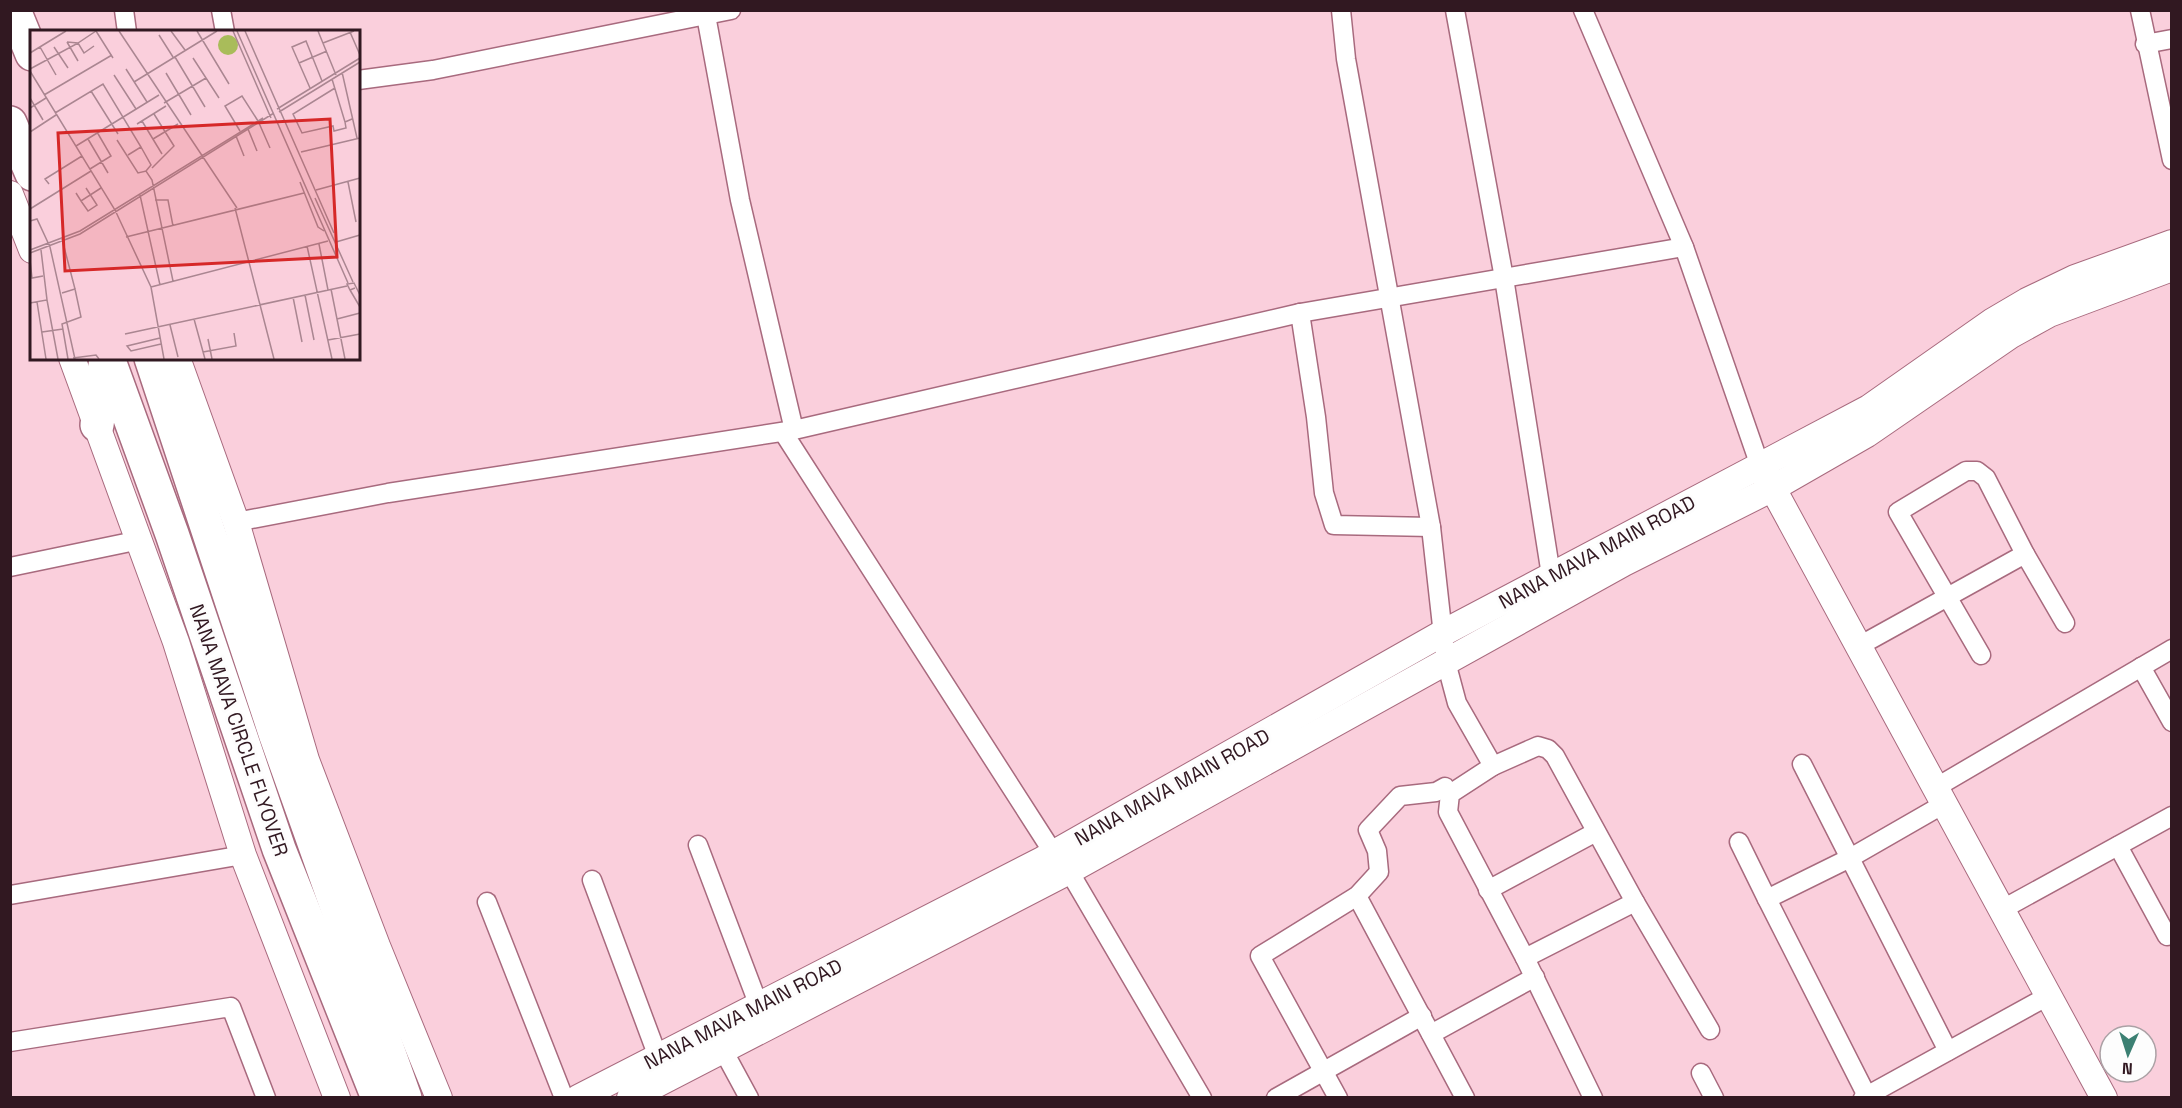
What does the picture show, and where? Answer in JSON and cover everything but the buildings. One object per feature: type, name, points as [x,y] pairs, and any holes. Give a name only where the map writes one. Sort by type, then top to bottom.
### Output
[{"type":"highway","points":[[14,10],[30,49]]},
{"type":"highway","points":[[10,123],[30,169]]},
{"type":"highway","points":[[97,425],[107,360]]},
{"type":"highway","name":"NANA MAVA CIRCLE FLYOVER","points":[[108,360],[140,446],[279,849],[378,1098]]},
{"type":"highway","name":"NANA MAVA CIRCLE FLYOVER","points":[[152,360],[276,736],[405,1098]]},
{"type":"street","points":[[124,10],[128,30]]},
{"type":"street","points":[[221,10],[225,30]]},
{"type":"street","points":[[360,80],[433,70],[706,13],[731,10]]},
{"type":"street","points":[[1341,10],[1346,59],[1431,527],[1441,634],[1446,662],[1458,703],[1493,766]]},
{"type":"street","points":[[1455,10],[1504,278],[1551,575]]},
{"type":"street","points":[[1582,10],[1684,247],[1761,466],[2104,1098]]},
{"type":"street","points":[[2140,10],[2145,44],[2172,160]]},
{"type":"street","points":[[706,13],[740,200],[789,431],[1061,862],[1202,1098]]},
{"type":"street","points":[[2145,44],[2172,39]]},
{"type":"street","points":[[10,194],[30,245]]},
{"type":"street","name":"NANA MAVA MAIN ROAD","points":[[578,1098],[759,1006],[1061,862],[1441,634],[1893,394],[1993,321],[2027,301],[2074,278],[2172,243]]},
{"type":"street","points":[[236,522],[388,493],[789,431],[1300,313],[1684,247]]},
{"type":"street","name":"NANA MAVA MAIN ROAD","points":[[630,1098],[723,1050],[1061,862],[1446,662],[1624,563],[1773,488],[1875,429],[2011,335],[2039,319],[2088,298],[2172,268]]},
{"type":"street","points":[[1300,313],[1316,417],[1324,493],[1334,525],[1431,527]]},
{"type":"street","points":[[73,360],[140,540],[243,855],[337,1098]]},
{"type":"street","points":[[178,360],[236,522],[306,760],[377,946],[439,1098]]},
{"type":"street","points":[[1981,655],[1898,512],[1966,471],[1977,471],[1986,478],[2025,554],[2066,623]]},
{"type":"street","points":[[10,567],[140,540]]},
{"type":"street","points":[[1859,646],[2025,554]]},
{"type":"street","points":[[1767,899],[1850,858],[1940,796],[2172,649]]},
{"type":"street","points":[[2141,667],[2172,722]]},
{"type":"street","points":[[1593,1098],[1535,977],[1448,813],[1447,802],[1450,794],[1493,766],[1538,746],[1548,749],[1555,756],[1635,902],[1710,1030]]},
{"type":"street","points":[[1802,764],[1948,1051]]},
{"type":"street","points":[[1338,1098],[1260,956],[1357,896],[1379,872],[1377,851],[1368,830],[1400,796],[1436,792],[1445,786]]},
{"type":"street","points":[[2001,910],[2172,816]]},
{"type":"street","points":[[1488,890],[1596,832]]},
{"type":"street","points":[[1739,842],[1865,1097],[2048,996]]},
{"type":"street","points":[[698,845],[759,1006]]},
{"type":"street","points":[[2118,846],[2168,936]]},
{"type":"street","points":[[10,895],[243,855]]},
{"type":"street","points":[[592,880],[658,1057]]},
{"type":"street","points":[[1357,896],[1465,1098]]},
{"type":"street","points":[[487,902],[564,1098]]},
{"type":"street","points":[[1525,958],[1635,902]]},
{"type":"street","points":[[1431,1034],[1535,977]]},
{"type":"street","points":[[10,1042],[231,1007],[266,1098]]},
{"type":"street","points":[[1276,1098],[1422,1016]]},
{"type":"street","points":[[723,1050],[749,1098]]},
{"type":"street","points":[[1701,1073],[1714,1098]]}]
